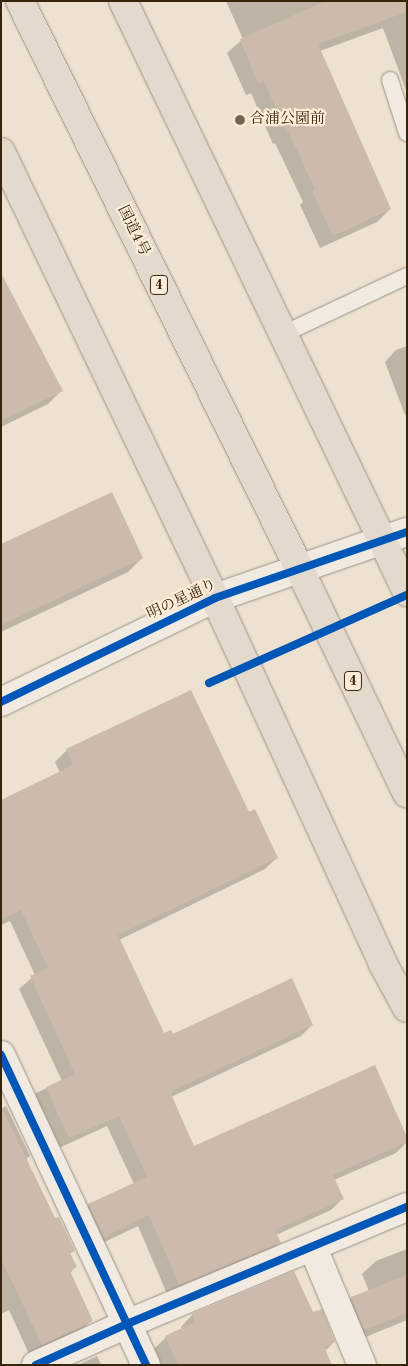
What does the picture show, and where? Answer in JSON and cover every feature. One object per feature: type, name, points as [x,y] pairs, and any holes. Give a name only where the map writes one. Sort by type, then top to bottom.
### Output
[{"type":"highway","name":"国道4号","points":[[20,1],[299,568]]},
{"type":"highway","points":[[123,1],[284,334],[394,536],[407,592]]},
{"type":"highway","points":[[1,152],[215,598],[383,964],[407,1008]]},
{"type":"highway","name":"4","points":[[299,568],[407,793]]},
{"type":"street","name":"明の星通り","points":[[1,702],[215,598],[394,536]]},
{"type":"street","points":[[1,1055],[146,1365]]},
{"type":"street","points":[[36,1365],[127,1324],[313,1248],[407,1207]]},
{"type":"street","points":[[313,1248],[362,1365]]},
{"type":"lane","points":[[390,80],[407,133]]},
{"type":"lane","points":[[284,334],[407,276]]},
{"type":"building","points":[[326,1],[407,1],[407,12],[318,44],[391,209],[333,236],[312,191],[315,189],[288,131],[286,132],[264,81],[258,84],[240,39]]},
{"type":"building","points":[[1,273],[63,391],[1,421]]},
{"type":"building","points":[[112,492],[143,558],[1,625],[1,544]]},
{"type":"building","points":[[191,690],[249,812],[255,809],[278,858],[118,935],[164,1033],[171,1030],[173,1034],[292,978],[313,1025],[170,1092],[194,1146],[375,1065],[407,1137],[407,1142],[333,1175],[344,1199],[275,1230],[281,1243],[179,1285],[149,1215],[104,1237],[88,1204],[147,1177],[119,1116],[69,1138],[46,1087],[75,1074],[30,976],[48,968],[21,910],[1,920],[1,800],[73,765],[66,749]]},
{"type":"building","points":[[1,1106],[55,1218],[59,1217],[75,1251],[70,1253],[77,1267],[70,1271],[93,1321],[42,1345],[1,1259]]},
{"type":"building","points":[[294,1271],[313,1312],[322,1309],[335,1342],[324,1347],[332,1365],[178,1365],[165,1336],[195,1322],[192,1314]]},
{"type":"building","points":[[407,1275],[407,1313],[364,1330],[351,1297]]},
{"type":"cycle path","points":[[1,702],[215,598],[407,532]]},
{"type":"cycle path","points":[[209,683],[407,595]]},
{"type":"cycle path","points":[[1,1055],[146,1365]]},
{"type":"cycle path","points":[[36,1365],[127,1324],[407,1207]]},
{"type":"place","name":"合浦公園前","points":[[240,120]]}]
